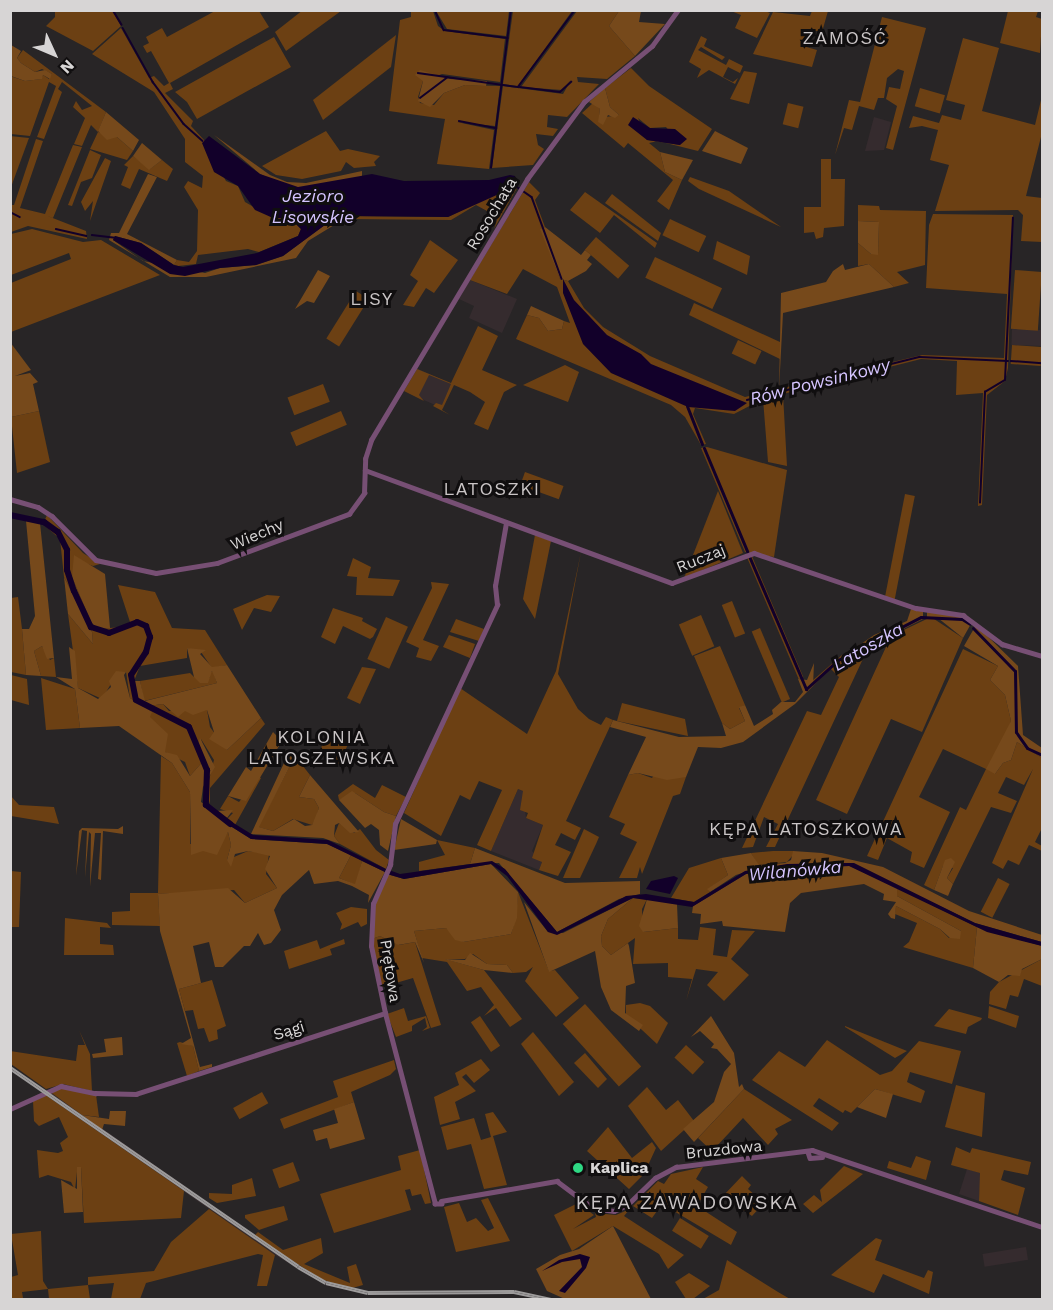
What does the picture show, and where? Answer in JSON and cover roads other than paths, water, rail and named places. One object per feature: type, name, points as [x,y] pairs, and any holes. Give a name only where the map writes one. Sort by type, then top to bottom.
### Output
[{"type":"street","name":"Rosochata","points":[[365,459],[371,440],[524,185],[584,102],[652,46],[678,10]]},
{"type":"street","name":"Wiechy","points":[[10,499],[44,511],[88,555],[113,565],[156,573],[217,563],[303,529],[334,522],[349,514],[361,500],[365,459]]},
{"type":"street","name":"Ruczaj","points":[[365,470],[672,583],[747,553],[759,554],[916,608],[963,615],[1002,644],[1042,656]]},
{"type":"street","name":"Prętowa","points":[[439,1201],[385,1013],[371,946],[372,904],[389,868],[395,824],[496,605],[495,586],[506,523]]},
{"type":"street","name":"Sągi","points":[[10,1109],[62,1086],[95,1093],[136,1094],[385,1013]]},
{"type":"street","name":"Bruzdowa","points":[[439,1201],[556,1184],[595,1209],[614,1211],[627,1205],[655,1178],[675,1167],[811,1154],[825,1156],[1042,1227]]},
{"type":"water","points":[[633,117],[650,128],[675,129],[687,139],[680,145],[647,140],[628,125]]},
{"type":"water","name":"Jezioro Lisowskie","points":[[209,136],[260,174],[298,187],[372,174],[404,181],[489,180],[510,175],[515,176],[519,185],[448,217],[345,216],[333,219],[283,256],[256,265],[220,268],[185,276],[170,274],[113,240],[115,236],[141,243],[174,265],[183,267],[257,253],[298,236],[301,229],[290,218],[273,218],[255,210],[238,186],[214,172],[202,143]]},
{"type":"water","points":[[563,279],[574,300],[607,335],[641,354],[651,364],[747,403],[735,411],[688,407],[611,373],[583,344],[563,293]]},
{"type":"water","points":[[227,819],[253,835],[328,840],[386,869],[385,872],[327,844],[251,839],[224,822]]},
{"type":"water","points":[[492,861],[505,869],[557,932],[626,896],[646,894],[694,902],[745,871],[787,864],[854,863],[975,923],[1042,942],[1042,946],[987,932],[849,866],[789,868],[746,874],[692,907],[633,898],[557,935],[548,932],[507,876],[491,864],[404,879],[387,874],[389,870],[400,874]]},
{"type":"water","points":[[674,876],[678,878],[670,894],[646,889],[651,881]]},
{"type":"water","points":[[580,1254],[590,1257],[586,1268],[565,1293],[559,1291],[582,1267],[580,1259],[562,1262],[542,1271],[559,1260]]},
{"type":"waterway","points":[[113,10],[122,25]]},
{"type":"waterway","points":[[435,10],[444,30],[507,38]]},
{"type":"waterway","points":[[491,168],[511,10]]},
{"type":"waterway","points":[[418,73],[518,87],[575,10]]},
{"type":"waterway","points":[[123,28],[153,82],[184,124],[203,141]]},
{"type":"waterway","points":[[420,98],[447,78]]},
{"type":"waterway","points":[[520,87],[560,92],[571,82]]},
{"type":"waterway","points":[[459,121],[496,128]]},
{"type":"waterway","name":"Rów Powsinkowy","points":[[516,186],[532,197],[562,279]]},
{"type":"waterway","name":"Rów Powsinkowy","points":[[10,212],[20,217]]},
{"type":"waterway","points":[[980,503],[985,392],[1005,380],[1013,218]]},
{"type":"waterway","name":"Rów Powsinkowy","points":[[56,229],[86,236]]},
{"type":"waterway","name":"Rów Powsinkowy","points":[[92,235],[115,238]]},
{"type":"waterway","name":"Rów Powsinkowy","points":[[747,400],[920,357],[1008,361]]},
{"type":"waterway","name":"Rów Powsinkowy","points":[[1011,361],[1042,363]]},
{"type":"waterway","name":"Latoszka","points":[[687,406],[702,444]]},
{"type":"waterway","name":"Latoszka","points":[[704,448],[747,551]]},
{"type":"waterway","name":"Wilanówka","points":[[10,515],[44,522],[58,532],[67,550],[67,570],[74,591],[91,627],[109,633],[137,622],[146,626],[150,637],[146,652],[131,675],[136,700],[189,727],[207,770],[206,805],[230,824]]},
{"type":"waterway","name":"Latoszka","points":[[749,556],[806,689],[838,660],[921,617],[962,619],[970,624]]},
{"type":"waterway","name":"Latoszka","points":[[973,628],[1015,671],[1016,732],[1027,748],[1042,755]]},
{"type":"railway","points":[[10,1068],[298,1267],[326,1283],[368,1293],[514,1292],[552,1300]]},
{"type":"place","name":"Kaplica","points":[[578,1168]]},
{"type":"district","name":"ZAMOŚĆ","points":[[845,38]]},
{"type":"district","name":"LISY","points":[[372,299]]},
{"type":"district","name":"LATOSZKI","points":[[492,489]]},
{"type":"district","name":"KOLONIA LATOSZEWSKA","points":[[322,748]]},
{"type":"district","name":"KĘPA LATOSZKOWA","points":[[806,829]]},
{"type":"district","name":"KĘPA ZAWADOWSKA","points":[[687,1202]]}]
